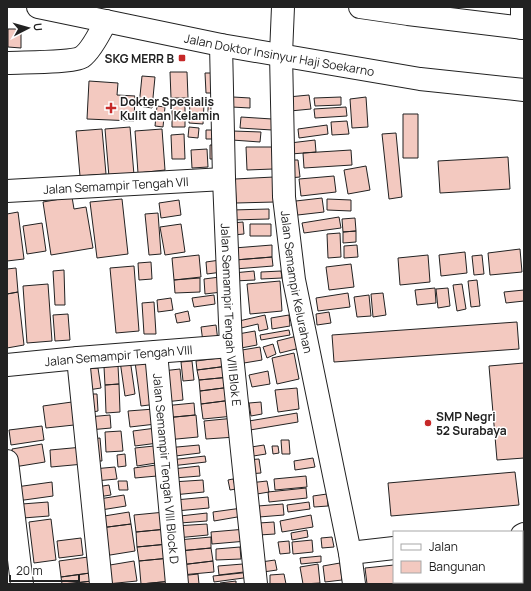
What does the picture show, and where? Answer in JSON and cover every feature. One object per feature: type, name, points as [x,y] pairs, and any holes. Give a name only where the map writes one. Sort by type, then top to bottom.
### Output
[{"type":"street","name":"Jalan Doktor Insinyur Haji Soekarno","points":[[38,7],[221,45],[281,54],[420,79],[524,90]]},
{"type":"street","name":"Jalan Semampir Kelurahan","points":[[283,7],[281,54],[284,197],[294,280],[350,553],[354,584]]},
{"type":"street","points":[[360,7],[408,14],[522,21]]},
{"type":"street","points":[[7,63],[68,61],[81,58],[95,41],[106,21]]},
{"type":"street","name":"Jalan Semampir Tengah VIII Blok E","points":[[221,45],[224,179],[231,346],[256,584]]},
{"type":"street","name":"Jalan Semampir Tengah VII","points":[[7,191],[224,179]]},
{"type":"street","name":"Jalan Semampir Tengah VIII","points":[[7,365],[231,346]]},
{"type":"street","name":"Jalan Semampir Tengah VIII Block D","points":[[156,352],[177,584]]},
{"type":"street","points":[[78,358],[101,584]]},
{"type":"street","points":[[7,461],[22,584]]},
{"type":"street","points":[[350,553],[393,548]]},
{"type":"building","points":[[8,29],[21,29],[21,48],[8,47]]},
{"type":"building","points":[[170,72],[187,72],[188,98],[171,98]]},
{"type":"building","points":[[205,73],[218,73],[218,93],[206,93]]},
{"type":"building","points":[[142,76],[155,77],[152,108],[139,106]]},
{"type":"building","name":"Dokter Spesialis Kulit dan Kelamin","points":[[89,81],[118,83],[117,95],[135,96],[134,121],[87,119]]},
{"type":"building","points":[[309,95],[311,109],[290,111],[288,97]]},
{"type":"building","points":[[233,97],[250,98],[250,108],[232,107]]},
{"type":"building","points":[[341,97],[341,105],[315,106],[314,98]]},
{"type":"building","points":[[366,97],[368,127],[352,128],[350,99]]},
{"type":"building","points":[[208,102],[220,102],[220,115],[208,115]]},
{"type":"building","points":[[190,103],[204,104],[203,124],[189,123]]},
{"type":"building","points":[[172,105],[185,105],[185,127],[172,127]]},
{"type":"building","points":[[157,106],[165,107],[163,127],[155,126]]},
{"type":"building","points":[[346,107],[347,116],[315,118],[314,109]]},
{"type":"building","points":[[403,114],[418,114],[418,158],[403,158]]},
{"type":"building","points":[[241,117],[272,119],[272,130],[240,128]]},
{"type":"building","points":[[347,121],[349,134],[332,135],[331,122]]},
{"type":"building","points":[[327,125],[328,134],[299,138],[298,129]]},
{"type":"building","points":[[130,127],[134,175],[109,177],[105,129]]},
{"type":"building","points":[[189,127],[199,128],[198,138],[188,137]]},
{"type":"building","points":[[102,129],[106,174],[80,176],[76,131]]},
{"type":"building","points":[[162,129],[165,170],[138,173],[135,131]]},
{"type":"building","points":[[206,130],[219,130],[219,139],[206,139]]},
{"type":"building","points":[[233,131],[261,132],[260,142],[232,140]]},
{"type":"building","points":[[396,133],[402,197],[389,199],[382,134]]},
{"type":"building","points":[[184,134],[185,159],[172,159],[171,135]]},
{"type":"building","points":[[315,140],[316,152],[291,154],[290,143]]},
{"type":"building","points":[[210,145],[219,145],[219,159],[210,159]]},
{"type":"building","points":[[246,147],[273,147],[273,169],[247,170]]},
{"type":"building","points":[[207,149],[208,167],[192,168],[191,150]]},
{"type":"building","points":[[351,150],[352,165],[304,168],[303,153]]},
{"type":"building","points":[[508,157],[510,189],[440,193],[438,161]]},
{"type":"building","points":[[287,160],[298,160],[300,177],[289,178]]},
{"type":"building","points":[[366,166],[370,190],[348,194],[344,170]]},
{"type":"building","points":[[334,176],[336,192],[301,196],[299,179]]},
{"type":"building","points":[[274,177],[275,202],[236,203],[235,179]]},
{"type":"building","points":[[72,197],[74,209],[86,207],[93,248],[51,255],[43,202]]},
{"type":"building","points":[[322,198],[324,212],[289,216],[287,202]]},
{"type":"building","points":[[122,199],[128,254],[97,258],[90,202]]},
{"type":"building","points":[[327,199],[351,200],[351,211],[327,210]]},
{"type":"building","points":[[179,200],[181,215],[161,218],[159,203]]},
{"type":"building","points":[[269,209],[269,219],[232,220],[232,210]]},
{"type":"building","points":[[18,212],[24,259],[7,261],[7,214]]},
{"type":"building","points":[[158,213],[161,254],[149,255],[145,214]]},
{"type":"building","points":[[339,217],[341,228],[304,233],[302,223]]},
{"type":"building","points":[[355,218],[356,231],[343,232],[342,219]]},
{"type":"building","points":[[243,222],[244,234],[233,235],[232,223]]},
{"type":"building","points":[[42,223],[46,251],[27,254],[23,226]]},
{"type":"building","points":[[181,224],[185,252],[165,255],[160,227]]},
{"type":"building","points":[[250,224],[271,224],[271,236],[250,236]]},
{"type":"building","points":[[356,231],[356,242],[343,243],[343,232]]},
{"type":"building","points":[[340,233],[341,257],[328,258],[327,234]]},
{"type":"building","points":[[272,245],[272,257],[235,260],[234,248]]},
{"type":"building","points":[[357,245],[358,257],[344,258],[344,246]]},
{"type":"building","points":[[520,249],[522,272],[490,275],[488,253]]},
{"type":"building","points":[[465,252],[467,273],[441,276],[439,255]]},
{"type":"building","points":[[199,255],[201,277],[174,280],[172,258]]},
{"type":"building","points":[[428,255],[430,282],[400,285],[398,258]]},
{"type":"building","points":[[482,255],[484,274],[474,275],[472,256]]},
{"type":"building","points":[[272,257],[273,266],[235,269],[235,260]]},
{"type":"building","points":[[220,260],[222,272],[207,274],[206,262]]},
{"type":"building","points":[[151,262],[152,279],[139,280],[138,263]]},
{"type":"building","points":[[351,264],[354,287],[329,290],[326,267]]},
{"type":"building","points":[[134,266],[139,331],[116,333],[110,268]]},
{"type":"building","points":[[16,268],[18,292],[7,294],[7,269]]},
{"type":"building","points":[[64,270],[65,305],[55,305],[53,271]]},
{"type":"building","points":[[254,271],[255,280],[234,281],[233,273]]},
{"type":"building","points":[[281,271],[282,278],[261,279],[261,272]]},
{"type":"building","points":[[220,277],[222,292],[205,294],[204,279]]},
{"type":"building","points":[[200,278],[200,292],[175,293],[174,280]]},
{"type":"building","points":[[477,280],[480,306],[471,307],[468,281]]},
{"type":"building","points":[[280,281],[282,311],[250,314],[247,284]]},
{"type":"building","points":[[48,284],[52,341],[27,343],[23,286]]},
{"type":"building","points":[[462,284],[466,309],[457,311],[453,285]]},
{"type":"building","points":[[435,288],[436,303],[417,305],[415,290]]},
{"type":"building","points":[[448,288],[450,306],[438,308],[436,289]]},
{"type":"building","points":[[524,290],[524,301],[506,303],[504,292]]},
{"type":"building","points":[[18,292],[24,345],[7,348],[7,294]]},
{"type":"building","points":[[348,293],[350,307],[318,311],[316,298]]},
{"type":"building","points":[[383,293],[386,315],[373,317],[371,294]]},
{"type":"building","points":[[214,295],[215,304],[194,307],[192,298]]},
{"type":"building","points":[[369,295],[371,316],[357,317],[354,297]]},
{"type":"building","points":[[171,298],[173,310],[158,312],[157,300]]},
{"type":"building","points":[[154,302],[156,334],[144,334],[142,303]]},
{"type":"building","points":[[188,311],[190,321],[177,323],[175,314]]},
{"type":"building","points":[[329,312],[331,323],[317,325],[316,314]]},
{"type":"building","points":[[68,314],[70,340],[55,341],[53,315]]},
{"type":"building","points":[[265,315],[268,329],[259,331],[258,324],[241,328],[239,321]]},
{"type":"building","points":[[289,315],[290,326],[272,329],[271,318]]},
{"type":"building","points":[[517,322],[519,349],[334,362],[332,335]]},
{"type":"building","points":[[216,325],[218,341],[203,342],[201,327]]},
{"type":"building","points":[[289,330],[290,335],[261,340],[260,335]]},
{"type":"building","points":[[255,331],[257,345],[241,348],[238,334]]},
{"type":"building","points":[[297,336],[300,348],[280,353],[277,341]]},
{"type":"building","points":[[273,344],[276,354],[267,358],[263,347]]},
{"type":"building","points":[[260,347],[262,360],[238,364],[236,351]]},
{"type":"building","points":[[294,353],[299,379],[277,384],[272,358]]},
{"type":"building","points":[[227,357],[228,366],[197,370],[196,361]]},
{"type":"building","points":[[130,359],[135,394],[125,396],[120,361]]},
{"type":"building","points":[[151,359],[157,404],[141,406],[135,362]]},
{"type":"building","points":[[192,361],[194,380],[183,381],[181,362]]},
{"type":"building","points":[[524,363],[524,458],[497,460],[489,366]]},
{"type":"building","points":[[118,366],[119,384],[105,385],[104,367]]},
{"type":"building","points":[[228,366],[230,377],[199,380],[197,370]]},
{"type":"building","points":[[98,368],[101,388],[88,390],[85,369]]},
{"type":"building","points":[[180,369],[183,400],[165,402],[162,371]]},
{"type":"building","points":[[268,371],[270,384],[252,387],[249,375]]},
{"type":"building","points":[[230,377],[231,387],[200,391],[199,380]]},
{"type":"building","points":[[119,384],[120,412],[106,413],[105,385]]},
{"type":"building","points":[[231,387],[232,400],[201,404],[200,391]]},
{"type":"building","points":[[297,388],[299,409],[278,412],[275,390]]},
{"type":"building","points":[[87,394],[97,394],[98,411],[88,413]]},
{"type":"building","points":[[232,400],[234,416],[203,419],[201,404]]},
{"type":"building","points":[[72,402],[74,425],[46,428],[43,406]]},
{"type":"building","points":[[261,402],[262,414],[251,416],[249,403]]},
{"type":"building","points":[[194,403],[195,415],[164,418],[163,406]]},
{"type":"building","points":[[154,409],[156,424],[130,427],[128,411]]},
{"type":"building","points":[[297,413],[298,422],[250,430],[249,421]]},
{"type":"building","points":[[110,415],[111,428],[89,430],[88,417]]},
{"type":"building","points":[[196,415],[198,437],[166,440],[164,418]]},
{"type":"building","points":[[235,418],[236,437],[206,439],[204,421]]},
{"type":"building","points":[[42,426],[44,440],[11,445],[9,430]]},
{"type":"building","points":[[156,428],[158,443],[135,446],[133,431]]},
{"type":"building","points":[[121,431],[123,451],[106,452],[105,432]]},
{"type":"building","points":[[100,438],[102,461],[93,461],[91,439]]},
{"type":"building","points":[[281,440],[289,440],[290,454],[282,454]]},
{"type":"building","points":[[42,444],[45,462],[14,467],[12,449]]},
{"type":"building","points":[[199,445],[200,453],[167,457],[166,448]]},
{"type":"building","points":[[264,445],[266,454],[247,457],[245,448]]},
{"type":"building","points":[[154,446],[156,463],[137,466],[135,448]]},
{"type":"building","points":[[272,446],[278,446],[279,453],[273,454]]},
{"type":"building","points":[[83,447],[84,464],[51,467],[50,450]]},
{"type":"building","points":[[125,454],[126,466],[118,467],[117,455]]},
{"type":"building","points":[[205,456],[206,462],[171,466],[170,460]]},
{"type":"building","points":[[313,458],[315,467],[295,470],[294,461]]},
{"type":"building","points":[[259,459],[261,473],[248,474],[246,460]]},
{"type":"building","points":[[156,465],[157,476],[135,478],[134,468]]},
{"type":"building","points":[[199,466],[200,476],[174,478],[173,469]]},
{"type":"building","points":[[115,467],[117,479],[95,481],[93,469]]},
{"type":"building","points":[[515,472],[519,505],[391,516],[388,483]]},
{"type":"building","points":[[306,476],[307,487],[275,490],[274,479]]},
{"type":"building","points":[[233,479],[236,489],[230,490],[228,480]]},
{"type":"building","points":[[203,480],[204,492],[173,495],[172,482]]},
{"type":"building","points":[[118,481],[127,481],[128,490],[119,490]]},
{"type":"building","points":[[267,481],[269,492],[251,495],[249,483]]},
{"type":"building","points":[[52,482],[53,496],[17,501],[16,487]]},
{"type":"building","points":[[109,485],[111,495],[98,497],[97,487]]},
{"type":"building","points":[[306,488],[307,498],[269,502],[268,492]]},
{"type":"building","points":[[327,494],[328,506],[314,507],[313,496]]},
{"type":"building","points":[[124,495],[126,506],[101,510],[99,499]]},
{"type":"building","points":[[208,497],[209,508],[176,511],[175,500]]},
{"type":"building","points":[[48,502],[49,516],[23,518],[22,504]]},
{"type":"building","points":[[309,502],[310,509],[288,512],[287,505]]},
{"type":"building","points":[[283,504],[284,515],[259,517],[258,506]]},
{"type":"building","points":[[242,508],[243,516],[214,521],[213,512]]},
{"type":"building","points":[[129,512],[131,524],[100,528],[98,517]]},
{"type":"building","points":[[165,512],[167,529],[136,532],[134,515]]},
{"type":"building","points":[[207,513],[207,521],[180,523],[180,516]]},
{"type":"building","points":[[311,515],[313,527],[282,532],[280,521]]},
{"type":"building","points":[[51,519],[56,560],[34,563],[29,522]]},
{"type":"building","points":[[274,522],[275,534],[259,535],[259,523]]},
{"type":"building","points":[[131,524],[135,551],[104,556],[100,528]]},
{"type":"building","points":[[207,524],[208,535],[176,538],[175,526]]},
{"type":"building","points":[[167,529],[168,544],[137,547],[136,532]]},
{"type":"building","points":[[246,529],[247,541],[212,544],[211,532]]},
{"type":"building","points":[[307,530],[308,537],[292,540],[291,533]]},
{"type":"building","points":[[211,537],[211,548],[179,551],[178,540]]},
{"type":"building","points":[[332,537],[334,547],[322,548],[321,538]]},
{"type":"building","points":[[81,538],[83,555],[59,558],[57,541]]},
{"type":"building","points":[[312,540],[313,552],[293,554],[292,542]]},
{"type":"building","points":[[289,541],[290,553],[280,554],[278,542]]},
{"type":"building","points":[[168,544],[170,558],[139,561],[137,547]]},
{"type":"building","points":[[240,547],[241,559],[216,560],[216,549]]},
{"type":"building","points":[[211,548],[213,561],[180,565],[179,551]]},
{"type":"building","points":[[321,556],[321,562],[301,564],[300,558]]},
{"type":"building","points":[[88,557],[90,573],[61,577],[59,561]]},
{"type":"building","points":[[170,558],[172,581],[141,584],[139,561]]},
{"type":"building","points":[[275,560],[277,570],[263,572],[261,562]]},
{"type":"building","points":[[134,561],[137,581],[107,584],[104,566]]},
{"type":"building","points":[[213,561],[214,572],[181,575],[180,565]]},
{"type":"building","points":[[340,563],[342,580],[325,582],[323,566]]},
{"type":"building","points":[[243,564],[244,572],[219,575],[218,566]]},
{"type":"building","points":[[318,564],[320,583],[303,584],[300,567]]},
{"type":"building","points":[[393,565],[393,583],[408,584],[367,584],[365,568]]},
{"type":"building","points":[[251,572],[251,577],[214,582],[213,576]]},
{"type":"building","points":[[90,573],[92,581],[62,584],[61,577]]},
{"type":"building","points":[[198,574],[199,584],[181,584],[180,576]]},
{"type":"building","points":[[284,574],[286,584],[270,584],[270,575]]},
{"type":"building","points":[[92,581],[92,584],[69,584]]},
{"type":"building","points":[[172,581],[172,584],[141,584]]},
{"type":"building","points":[[236,581],[236,584],[220,584],[220,583]]},
{"type":"building","points":[[464,583],[465,584],[421,584]]},
{"type":"place","name":"SKG MERR B","points":[[182,58]]},
{"type":"place","name":"Dokter Spesialis Kulit dan Kelamin","points":[[111,108]]},
{"type":"place","name":"SMP Negri 52 Surabaya","points":[[428,423]]}]
